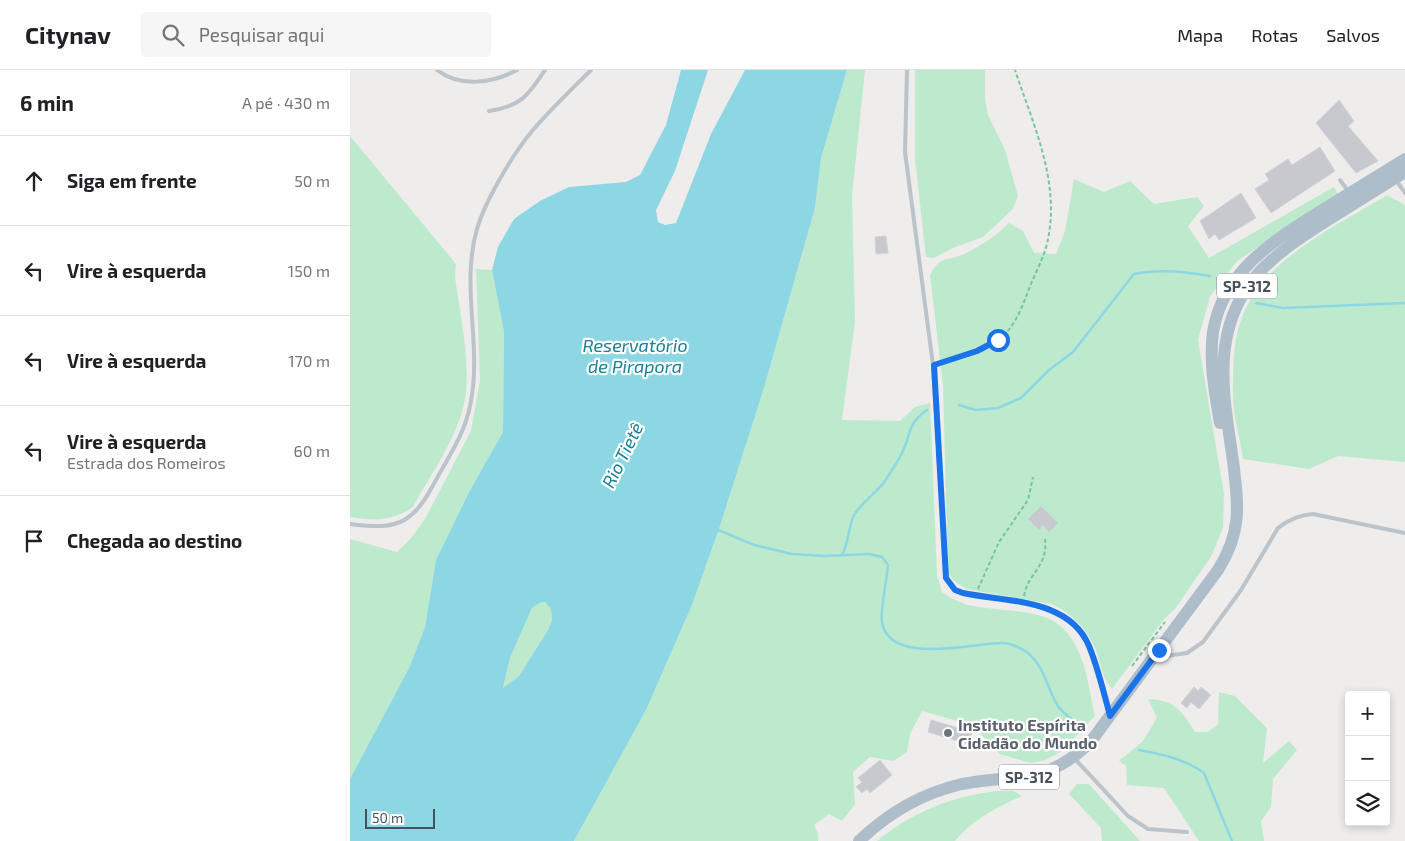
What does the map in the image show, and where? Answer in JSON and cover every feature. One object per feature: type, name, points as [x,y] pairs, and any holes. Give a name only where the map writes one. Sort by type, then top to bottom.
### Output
[{"type":"main road","name":"SP-312","points":[[1234,476],[1220,423],[1212,362],[1214,331],[1225,297],[1236,278],[1258,253],[1405,159]]},
{"type":"main road","name":"SP-312","points":[[859,841],[884,820],[926,795],[963,784],[1037,775],[1057,768],[1092,740],[1227,556],[1237,525],[1238,507],[1226,408],[1224,361],[1227,334],[1239,302],[1256,274],[1278,252],[1400,175]]},
{"type":"lane","points":[[437,70],[457,81],[474,82],[491,80],[517,70]]},
{"type":"lane","points":[[489,112],[518,104],[530,94],[545,70]]},
{"type":"lane","points":[[350,524],[386,526],[410,518],[426,499],[455,446],[465,424],[473,386],[471,254],[478,227],[491,196],[532,131],[591,70]]},
{"type":"lane","points":[[907,70],[905,152],[934,365],[943,568],[949,584],[955,590],[975,596],[1042,607],[1062,615],[1083,635],[1089,645],[1110,716]]},
{"type":"lane","points":[[1400,175],[1405,193]]},
{"type":"lane","points":[[1340,180],[1350,193]]},
{"type":"lane","points":[[1153,658],[1179,656],[1195,649],[1202,642],[1241,590],[1278,528],[1286,521],[1303,515],[1313,514],[1405,533]]},
{"type":"lane","points":[[1073,757],[1128,816],[1141,825],[1148,829],[1187,832]]},
{"type":"path","points":[[934,365],[977,351],[998,340],[1010,328],[1020,311],[1048,241],[1051,192],[1047,168],[1015,70]]},
{"type":"path","points":[[975,596],[999,542],[1028,500],[1033,477]]},
{"type":"path","points":[[1022,603],[1026,585],[1036,573],[1046,551],[1045,539]]},
{"type":"path","points":[[1130,670],[1144,648],[1167,621]]},
{"type":"green space","points":[[847,70],[865,70],[852,196],[855,322],[842,420],[900,421],[915,407],[930,403],[937,575],[942,592],[968,605],[1038,615],[1053,621],[1065,630],[1074,642],[1080,656],[1095,716],[1062,751],[1045,760],[1030,763],[1000,754],[972,725],[922,711],[910,734],[907,752],[894,761],[870,757],[853,772],[855,804],[842,821],[829,814],[814,825],[818,834],[818,841],[574,841],[646,710],[692,605],[719,529],[764,388],[815,208],[821,158]]},
{"type":"green space","points":[[915,70],[985,70],[985,100],[988,115],[1005,150],[1018,196],[1013,209],[983,237],[953,248],[934,258],[926,257],[915,159]]},
{"type":"green space","points":[[350,136],[456,264],[455,277],[466,358],[467,374],[464,404],[449,444],[413,507],[406,512],[383,519],[350,517]]},
{"type":"green space","points":[[1074,179],[1104,192],[1130,181],[1154,204],[1197,197],[1204,206],[1188,226],[1209,258],[1334,187],[1338,194],[1237,261],[1210,296],[1198,340],[1224,494],[1223,528],[1212,555],[1175,609],[1164,619],[1112,689],[1088,636],[1080,625],[1064,611],[1052,604],[966,589],[953,580],[948,573],[943,385],[930,275],[941,261],[976,248],[1009,223],[1023,231],[1034,253],[1056,254],[1065,231]]},
{"type":"green space","points":[[1387,195],[1405,205],[1405,462],[1338,456],[1309,469],[1243,459],[1234,411],[1233,371],[1236,337],[1247,306],[1261,285],[1278,266],[1298,250]]},
{"type":"green space","points":[[476,269],[492,270],[504,332],[503,432],[469,492],[436,560],[425,627],[409,668],[350,779],[350,539],[397,552],[412,537],[425,519],[471,431],[480,380]]},
{"type":"green space","points":[[545,602],[551,609],[552,621],[548,630],[519,676],[503,689],[510,658],[532,608],[539,603]]},
{"type":"green space","points":[[1219,692],[1235,696],[1267,728],[1263,763],[1289,741],[1297,750],[1273,779],[1271,807],[1261,821],[1264,841],[1199,841],[1164,788],[1127,785],[1126,766],[1119,761],[1143,741],[1157,718],[1148,699],[1171,704],[1182,713],[1195,732],[1207,732],[1218,725]]},
{"type":"green space","points":[[1077,784],[1089,784],[1140,841],[1102,841],[1101,828],[1069,794]]},
{"type":"green space","points":[[996,791],[1014,791],[1022,796],[977,820],[955,841],[877,841],[904,822],[933,807],[963,797]]},
{"type":"water","name":"Reservatório de Pirapora","points":[[681,70],[708,70],[675,171],[656,210],[658,222],[665,225],[676,223],[711,134],[745,70],[847,70],[821,158],[815,208],[764,388],[719,529],[692,605],[646,710],[574,841],[350,841],[350,779],[409,668],[425,627],[436,560],[469,492],[503,432],[504,332],[492,270],[498,247],[514,219],[540,201],[569,187],[626,182],[640,175],[666,125]],"holes":[[[545,602],[551,609],[552,620],[548,630],[519,676],[503,688],[510,658],[532,608],[539,603]]]},
{"type":"building","points":[[1339,100],[1354,121],[1348,126],[1378,161],[1356,173],[1316,123]]},
{"type":"building","points":[[1320,147],[1335,171],[1271,213],[1255,189],[1269,180],[1265,174],[1288,159],[1292,165]]},
{"type":"building","points":[[1241,193],[1256,218],[1219,240],[1215,234],[1209,239],[1200,221]]},
{"type":"building","points":[[886,236],[888,253],[876,254],[875,237]]},
{"type":"building","points":[[1041,506],[1058,523],[1049,532],[1043,525],[1039,530],[1028,519]]},
{"type":"building","points":[[1194,687],[1198,691],[1201,687],[1211,695],[1199,709],[1191,702],[1187,708],[1181,703]]},
{"type":"building","points":[[931,720],[972,732],[968,744],[928,732]]},
{"type":"building","points":[[880,760],[892,775],[870,793],[867,789],[862,793],[856,787],[862,782],[858,778]]},
{"type":"waterway","points":[[959,405],[976,410],[998,408],[1021,398],[1049,370],[1073,352],[1134,274],[1172,271],[1210,276]]},
{"type":"waterway","points":[[1256,303],[1283,308],[1405,303]]},
{"type":"waterway","points":[[842,555],[854,515],[885,481],[901,455],[913,424],[927,410]]},
{"type":"waterway","points":[[716,529],[754,545],[792,554],[825,556],[869,554],[882,557],[888,565],[882,616],[882,622],[888,636],[900,644],[916,648],[955,648],[1004,643],[1020,648],[1028,653],[1038,665],[1060,709],[1084,728]]},
{"type":"waterway","points":[[1139,750],[1181,761],[1204,773],[1232,841]]},
{"type":"place","name":"Instituto Espírita Cidadão do Mundo","points":[[948,733]]},
{"type":"route","points":[[998,340],[977,351],[934,365],[943,568],[949,584],[955,590],[963,593],[1042,607],[1062,615],[1083,635],[1089,645],[1110,716],[1159,650]]},
{"type":"water label","name":"Rio Tietê","points":[[622,455]]}]
